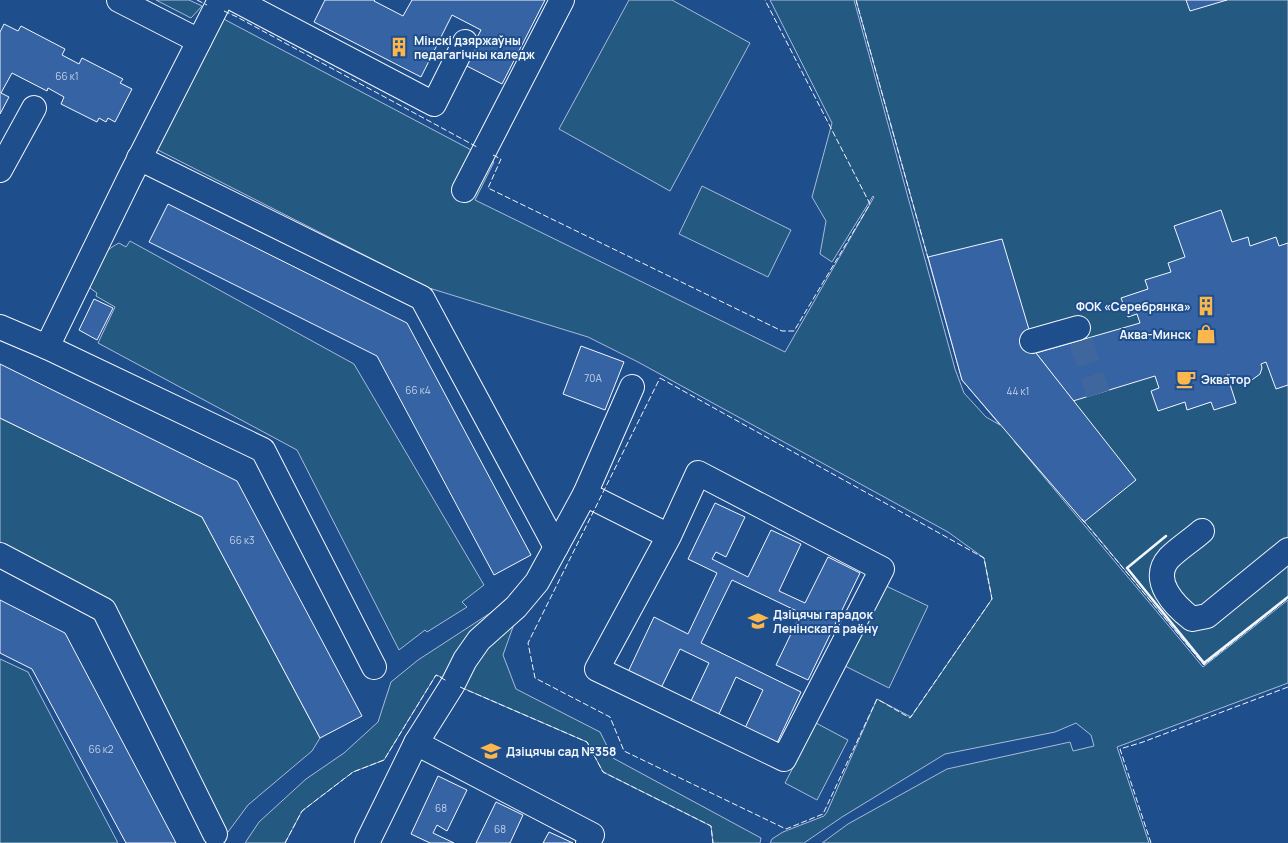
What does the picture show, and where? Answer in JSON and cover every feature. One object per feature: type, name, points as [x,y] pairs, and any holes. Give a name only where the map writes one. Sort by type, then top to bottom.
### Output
[{"type":"lane","points":[[119,0],[199,41]]},
{"type":"lane","points":[[47,347],[139,158],[220,0]]},
{"type":"lane","points":[[236,0],[434,104],[465,42]]},
{"type":"lane","points":[[464,190],[562,0]]},
{"type":"lane","points":[[0,170],[34,108]]},
{"type":"lane","points":[[139,158],[422,298],[556,547]]},
{"type":"lane","points":[[0,327],[47,347],[263,450],[374,667]]},
{"type":"lane","points":[[1032,341],[1078,328]]},
{"type":"lane","points":[[366,843],[416,743],[453,684],[465,660],[479,640],[516,607],[537,582],[585,494],[632,387]]},
{"type":"lane","points":[[698,473],[882,569],[784,759],[597,669],[669,536],[698,473]]},
{"type":"lane","points":[[585,494],[669,536]]},
{"type":"lane","points":[[1202,531],[1168,559],[1162,570],[1162,587],[1182,611],[1192,619],[1207,616],[1288,550]]},
{"type":"lane","points":[[0,555],[104,610],[215,834]]},
{"type":"lane","points":[[416,743],[592,835],[588,843]]},
{"type":"shaded area","points":[[156,0],[189,0],[202,6],[191,18]]},
{"type":"shaded area","points":[[629,0],[672,0],[750,43],[670,191],[559,129]]},
{"type":"shaded area","points":[[770,0],[854,0],[955,369],[964,393],[986,417],[1000,425],[962,380],[856,0],[1288,0],[1288,598],[1204,665],[1095,534],[1014,441],[1203,667],[1288,600],[1288,683],[1117,747],[1149,843],[822,843],[848,824],[947,769],[1070,742],[1073,751],[1094,746],[1091,735],[1076,723],[1055,732],[945,754],[842,817],[804,843],[770,843],[772,839],[783,832],[824,816],[827,812],[877,699],[911,717],[992,599],[984,558],[948,532],[638,362],[588,337],[429,288],[154,148],[218,16],[494,162],[475,200],[785,352],[874,197],[832,262],[820,254],[826,221],[812,197],[832,123]]},
{"type":"shaded area","points":[[702,186],[791,230],[768,277],[679,234]]},
{"type":"shaded area","points":[[130,241],[354,364],[484,585],[462,602],[467,607],[427,632],[425,630],[399,650],[297,450],[98,343],[115,307],[96,296],[97,293],[90,288],[95,267],[112,247],[119,243],[126,247]]},
{"type":"shaded area","points":[[0,418],[202,517],[320,738],[312,751],[248,805],[228,832],[215,834],[104,610],[0,555]]},
{"type":"shaded area","points":[[882,584],[928,606],[889,688],[843,665]]},
{"type":"shaded area","points":[[518,595],[444,678],[436,675],[384,760],[353,772],[302,811],[285,843],[245,843],[259,822],[306,779],[344,753],[378,722],[391,682],[418,660]]},
{"type":"shaded area","points":[[514,624],[503,655],[516,689],[600,732],[613,758],[761,838],[760,843],[713,843],[711,826],[603,772],[587,742],[458,686],[473,657]]},
{"type":"shaded area","points":[[0,659],[28,672],[118,843],[0,843]]},
{"type":"shaded area","points":[[816,723],[848,740],[817,800],[785,783]]},
{"type":"building","name":"Мінскі дзяржаўны педагагічны каледж","points":[[325,0],[375,0],[403,16],[412,0],[545,0],[502,84],[463,64],[481,30],[452,15],[421,77],[314,22]]},
{"type":"building","points":[[1186,0],[1227,0],[1190,11]]},
{"type":"building","points":[[4,24],[18,31],[21,26],[65,49],[62,55],[79,64],[82,58],[123,79],[120,83],[132,89],[115,122],[108,118],[106,122],[99,118],[97,122],[61,104],[64,97],[48,88],[47,91],[12,73],[1,93],[9,97],[0,114],[0,32]]},
{"type":"building","points":[[168,204],[407,323],[531,555],[494,575],[377,356],[149,242]]},
{"type":"building","name":"ФОК «Серебрянка»","points":[[1221,210],[1232,242],[1248,237],[1250,246],[1276,237],[1279,246],[1288,243],[1288,385],[1276,389],[1266,362],[1261,364],[1260,374],[1249,382],[1241,384],[1232,379],[1230,375],[1227,375],[1236,403],[1214,410],[1211,402],[1187,410],[1185,402],[1158,411],[1151,391],[1159,388],[1155,376],[1073,401],[1036,353],[1140,323],[1137,314],[1128,317],[1121,298],[1148,289],[1145,280],[1171,272],[1168,263],[1185,257],[1174,226]]},
{"type":"building","points":[[1002,239],[1036,353],[1136,480],[1084,522],[962,380],[928,257]]},
{"type":"building","points":[[94,299],[113,308],[97,340],[79,330]]},
{"type":"building","points":[[581,346],[624,362],[605,410],[563,394]]},
{"type":"building","points":[[0,364],[237,481],[362,716],[320,738],[202,517],[0,418]]},
{"type":"building","points":[[715,503],[745,517],[726,557],[716,552],[712,559],[748,577],[771,530],[801,544],[779,591],[805,603],[828,557],[860,573],[808,680],[776,665],[801,613],[732,580],[701,643],[801,692],[777,743],[745,728],[763,690],[736,677],[718,716],[690,703],[709,663],[680,649],[661,688],[628,672],[654,617],[688,634],[717,573],[688,559]]},
{"type":"building","points":[[0,600],[65,633],[176,843],[126,843],[32,669],[0,653]]},
{"type":"building","points":[[438,776],[467,790],[447,831],[437,825],[433,833],[454,843],[430,843],[411,834]]},
{"type":"building","points":[[496,802],[523,815],[510,843],[476,843]]},
{"type":"building","points":[[549,832],[573,843],[543,843]]},
{"type":"tunnel","points":[[1081,341],[1098,394]]},
{"type":"fence","points":[[197,0],[207,5]]},
{"type":"fence","points":[[493,155],[501,159],[488,188],[782,331],[794,331],[870,204],[765,0]]},
{"type":"fence","points":[[856,0],[928,258]]},
{"type":"fence","points":[[224,11],[477,147]]},
{"type":"fence","points":[[660,378],[984,558],[992,599],[910,718],[877,699],[823,814],[786,829],[624,751],[610,717],[535,678],[528,643],[660,378]]},
{"type":"fence","points":[[1082,519],[1204,665],[1288,598]]},
{"type":"fence","points":[[285,843],[302,811],[353,772],[384,760],[436,675],[447,681]]},
{"type":"fence","points":[[460,687],[587,742],[603,772],[711,826],[713,843]]},
{"type":"fence","points":[[1151,843],[1120,749],[1288,687]]},
{"type":"wall","points":[[1166,536],[1127,568],[1204,663],[1288,597]]},
{"type":"place","name":"Мінскі дзяржаўны педагагічны каледж","points":[[399,47]]},
{"type":"place","name":"ФОК «Серебрянка»","points":[[1206,306]]},
{"type":"place","name":"Аква-Минск","points":[[1206,334]]},
{"type":"place","name":"Экватор","points":[[1186,379]]},
{"type":"place","name":"Дзіцячы гарадок Ленінскага раёну","points":[[758,621]]},
{"type":"place","name":"Дзіцячы сад №358","points":[[491,751]]}]
